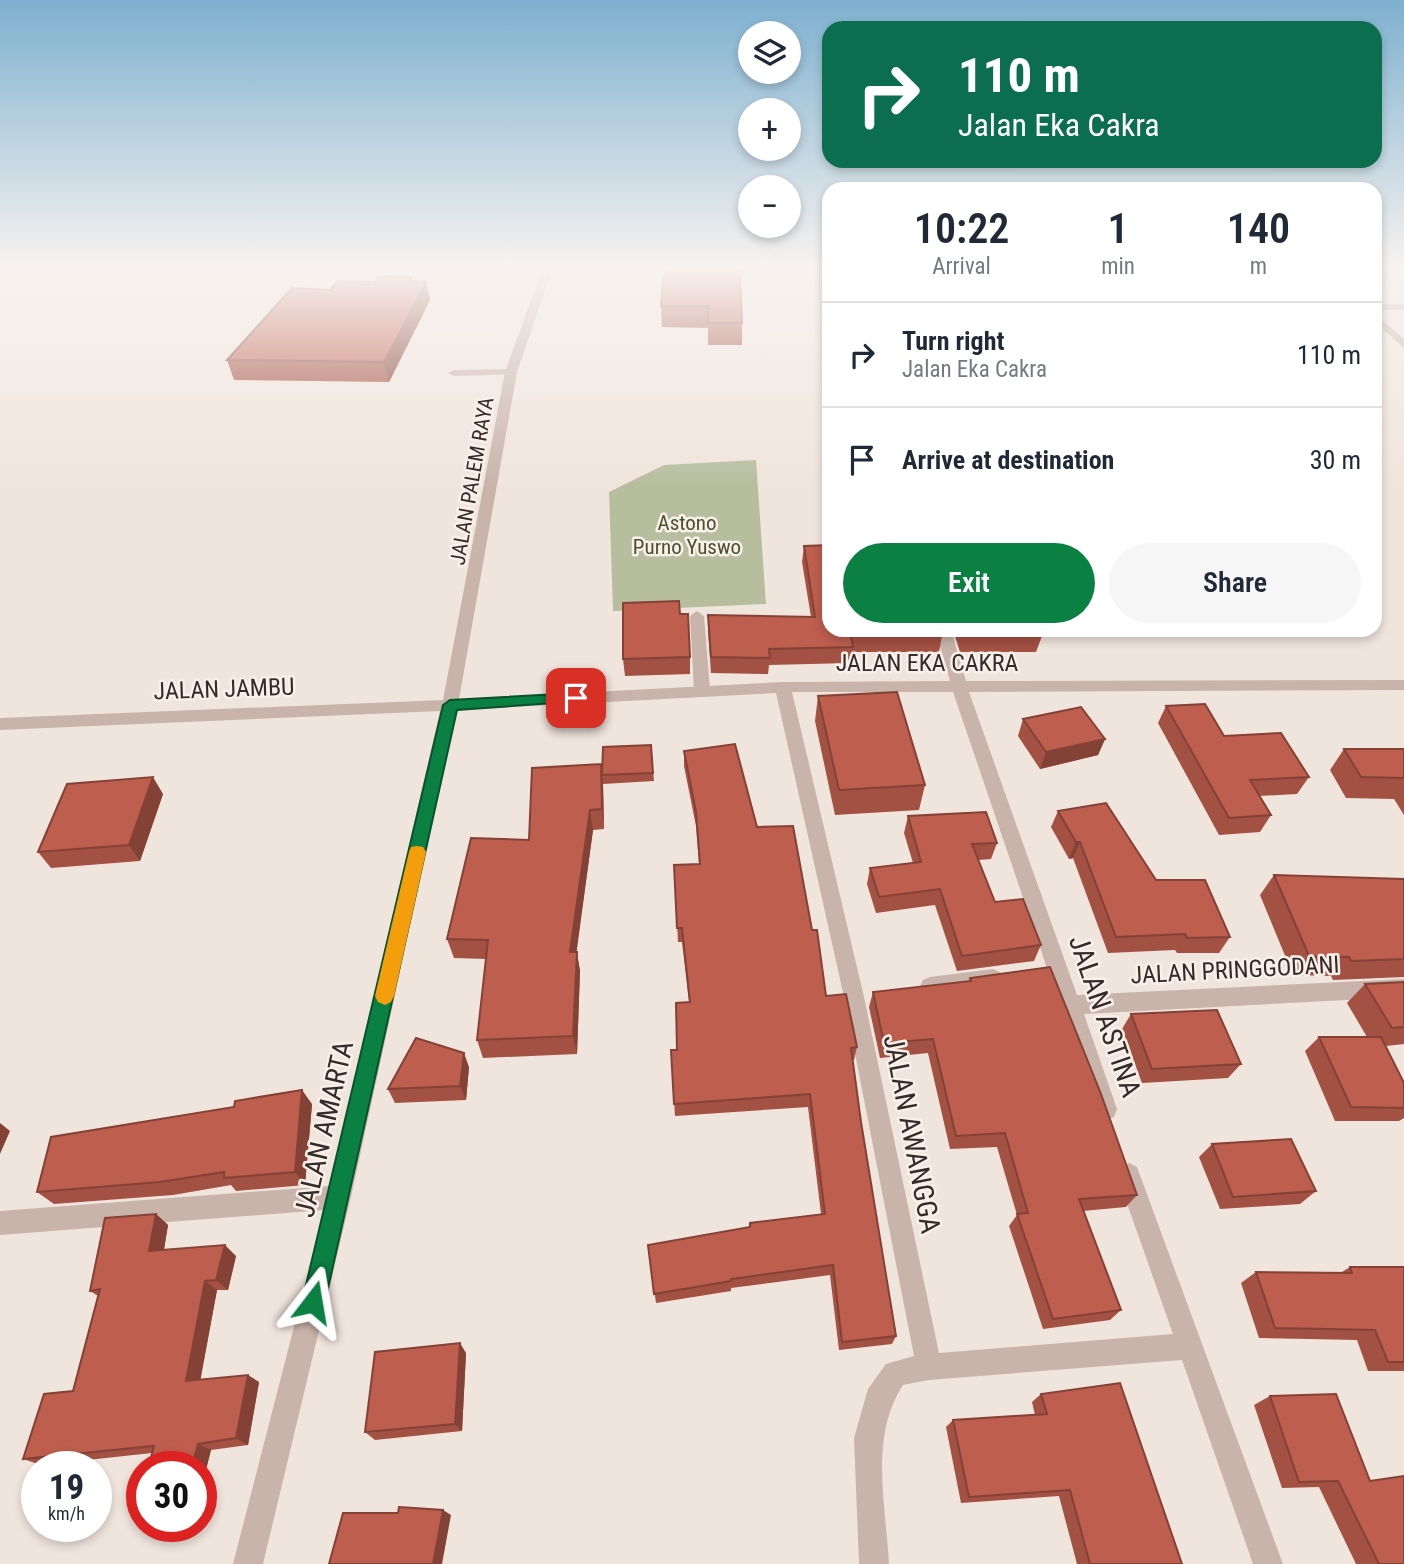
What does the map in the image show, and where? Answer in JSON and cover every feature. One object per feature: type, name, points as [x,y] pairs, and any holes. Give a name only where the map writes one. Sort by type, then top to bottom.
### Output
[{"type":"street","name":"JALAN PALEM RAYA","points":[[450,705],[511,372],[522,340]]},
{"type":"street","points":[[454,373],[511,372]]},
{"type":"street","points":[[697,616],[702,690]]},
{"type":"street","name":"JALAN ASTINA","points":[[945,637],[1049,970],[1069,1005],[1268,1564]]},
{"type":"street","name":"JALAN EKA CAKRA","points":[[450,705],[783,687],[1404,685]]},
{"type":"street","name":"JALAN AWANGGA","points":[[783,687],[813,827],[861,996],[929,1367]]},
{"type":"street","name":"JALAN JAMBU","points":[[0,724],[450,705]]},
{"type":"street","name":"JALAN AMARTA","points":[[248,1564],[339,1197],[450,705]]},
{"type":"street","points":[[908,989],[1016,975]]},
{"type":"street","name":"JALAN PRINGGODANI","points":[[1069,1005],[1404,988]]},
{"type":"street","points":[[0,1223],[339,1197]]},
{"type":"street","points":[[874,1564],[869,1438],[878,1399],[895,1373],[929,1367],[1190,1346]]},
{"type":"green space","name":"Astono Purno Yuswo","points":[[756,460],[766,604],[613,611],[609,492],[664,465]]},
{"type":"building","points":[[245,340],[396,340],[384,362],[227,360]]},
{"type":"building","points":[[822,545],[822,637],[851,637],[853,647],[769,649],[770,658],[711,657],[708,615],[815,617],[804,546]]},
{"type":"building","points":[[679,601],[680,614],[688,614],[690,657],[623,659],[623,603]]},
{"type":"building","points":[[897,692],[925,785],[839,790],[818,696]]},
{"type":"building","points":[[1205,704],[1224,736],[1281,733],[1309,777],[1250,780],[1271,815],[1229,818],[1166,706]]},
{"type":"building","points":[[1081,707],[1105,739],[1046,752],[1023,719]]},
{"type":"building","points":[[735,744],[757,827],[793,826],[812,930],[817,930],[826,996],[846,994],[857,1047],[851,1048],[861,1122],[896,1336],[842,1342],[833,1265],[731,1279],[654,1294],[648,1245],[750,1227],[750,1223],[825,1214],[810,1094],[674,1104],[671,1050],[677,1050],[676,1003],[690,1002],[682,928],[677,928],[674,865],[700,864],[696,812],[684,751]]},
{"type":"building","points":[[651,745],[653,773],[602,775],[603,747]]},
{"type":"building","points":[[1344,749],[1404,749],[1404,778],[1361,777]]},
{"type":"building","points":[[601,764],[602,809],[590,810],[570,952],[577,952],[573,1036],[477,1040],[488,940],[447,939],[471,838],[529,840],[532,768]]},
{"type":"building","points":[[153,777],[129,845],[38,852],[67,784]]},
{"type":"building","points":[[1106,803],[1156,880],[1205,880],[1230,937],[1187,938],[1185,934],[1116,937],[1080,842],[1076,842],[1058,811]]},
{"type":"building","points":[[986,812],[997,843],[972,844],[995,902],[1023,899],[1041,945],[962,956],[940,889],[879,897],[870,868],[921,862],[908,816]]},
{"type":"building","points":[[1274,875],[1404,879],[1404,959],[1351,961],[1349,957],[1309,956]]},
{"type":"building","points":[[1050,967],[1101,1094],[1137,1195],[1079,1199],[1121,1310],[1053,1319],[1017,1214],[1028,1213],[1005,1133],[956,1136],[933,1039],[884,1043],[873,992],[971,981],[970,978]]},
{"type":"building","points":[[1404,982],[1404,1027],[1392,1028],[1365,984]]},
{"type":"building","points":[[1217,1010],[1241,1064],[1152,1069],[1131,1014]]},
{"type":"building","points":[[1319,1037],[1381,1037],[1404,1083],[1404,1108],[1351,1107]]},
{"type":"building","points":[[416,1038],[464,1053],[460,1086],[388,1089]]},
{"type":"building","points":[[302,1090],[295,1172],[224,1178],[224,1172],[160,1182],[37,1192],[51,1137],[234,1107],[235,1101]]},
{"type":"building","points":[[1291,1139],[1316,1191],[1233,1197],[1212,1144]]},
{"type":"building","points":[[156,1214],[149,1251],[225,1245],[216,1280],[205,1281],[186,1381],[248,1375],[236,1438],[198,1444],[196,1451],[153,1451],[154,1446],[104,1451],[26,1451],[44,1394],[73,1391],[100,1289],[90,1291],[105,1218]]},
{"type":"building","points":[[1350,1267],[1404,1267],[1404,1362],[1388,1362],[1375,1330],[1275,1328],[1256,1272],[1352,1273]]},
{"type":"building","points":[[460,1343],[455,1424],[365,1432],[375,1352]]},
{"type":"building","points":[[1120,1383],[1182,1564],[1090,1564],[1070,1490],[969,1497],[953,1420],[1047,1414],[1041,1394]]},
{"type":"building","points":[[1336,1394],[1370,1481],[1404,1476],[1404,1564],[1379,1564],[1338,1481],[1299,1482],[1270,1396]]},
{"type":"building","points":[[399,1507],[443,1510],[433,1564],[329,1564],[343,1513],[398,1513]]},
{"type":"slow traffic","points":[[385,996],[417,852]]},
{"type":"route","points":[[313,1302],[450,705],[576,698]]}]
